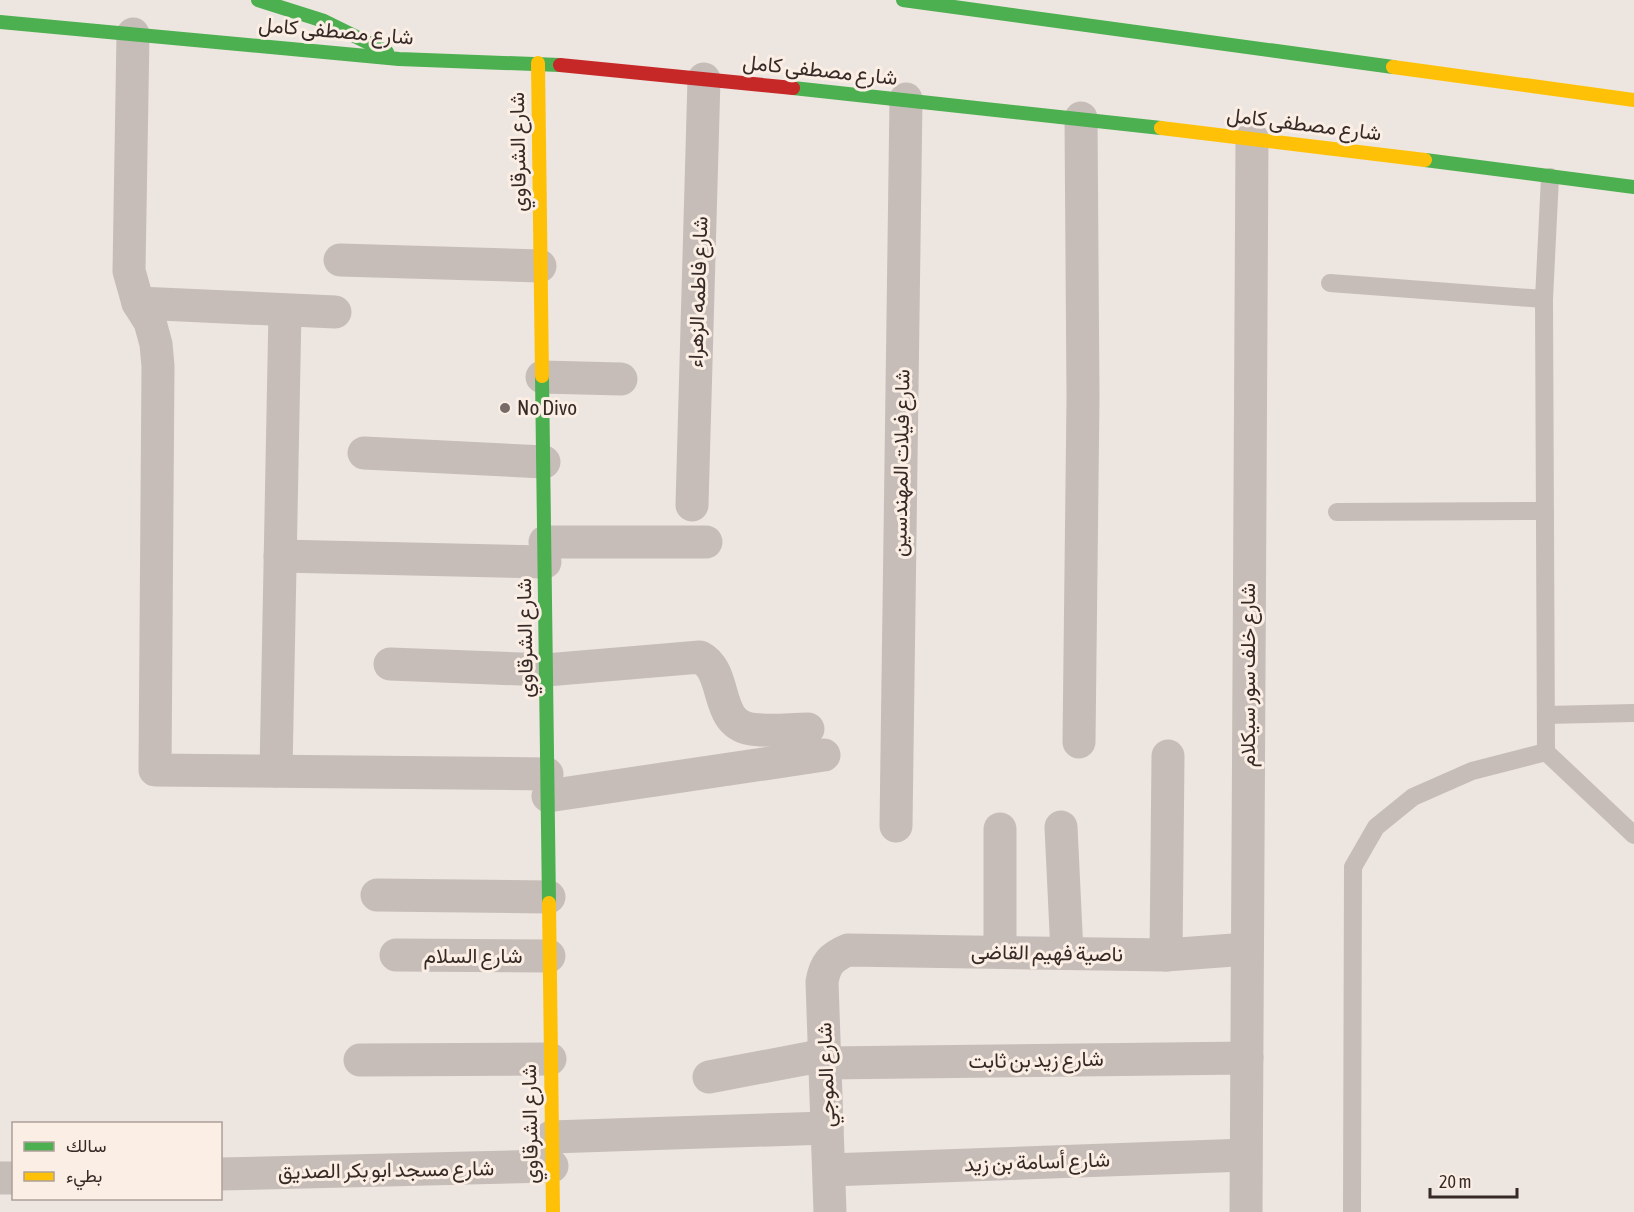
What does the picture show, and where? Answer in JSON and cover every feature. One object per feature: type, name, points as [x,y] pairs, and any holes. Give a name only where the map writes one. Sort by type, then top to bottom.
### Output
[{"type":"main road","points":[[258,0],[301,12],[335,25],[399,59]]},
{"type":"main road","points":[[903,0],[1634,100]]},
{"type":"main road","name":"شارع مصطفى كامل","points":[[0,22],[399,59],[538,63],[906,99],[1251,138],[1634,187]]},
{"type":"main road","name":"شارع الشرقاوي","points":[[538,63],[553,1212]]},
{"type":"street","points":[[133,34],[129,272],[138,303],[150,322],[159,366],[155,770],[276,771],[548,785],[816,742],[751,729],[738,723],[728,713],[711,666],[700,657],[546,670],[390,664]]},
{"type":"street","name":"شارع فاطمه الزهراء","points":[[692,505],[704,79]]},
{"type":"street","name":"شارع فيلات المهندسين","points":[[896,826],[906,99]]},
{"type":"street","points":[[1079,742],[1083,398],[1081,118]]},
{"type":"street","name":"شارع خلف سور سيكلام","points":[[1246,1212],[1247,949],[1233,830],[1251,138]]},
{"type":"street","points":[[340,260],[540,266]]},
{"type":"street","points":[[138,303],[336,312]]},
{"type":"street","points":[[276,771],[285,310]]},
{"type":"street","points":[[542,377],[621,379]]},
{"type":"street","points":[[364,453],[544,462]]},
{"type":"street","points":[[280,556],[545,552],[706,542]]},
{"type":"street","points":[[1166,955],[1168,756]]},
{"type":"street","points":[[1061,827],[1067,953]]},
{"type":"street","points":[[1000,829],[1000,952]]},
{"type":"street","points":[[377,895],[549,897]]},
{"type":"street","name":"ناصية فهيم القاضى","points":[[848,950],[1166,955],[1247,949]]},
{"type":"street","name":"شارع الموجي","points":[[830,1212],[822,982],[825,967],[834,956],[848,950]]},
{"type":"street","name":"شارع السلام","points":[[396,955],[549,956]]},
{"type":"street","name":"شارع زيد بن ثابت","points":[[709,1077],[825,1059],[1247,1058]]},
{"type":"street","points":[[360,1060],[550,1059]]},
{"type":"street","name":"شارع مسجد ابو بكر الصديق","points":[[222,1174],[552,1152],[827,1128]]},
{"type":"street","name":"شارع أسامة بن زيد","points":[[829,1170],[1246,1155]]},
{"type":"lane","points":[[1550,177],[1544,299],[1546,752],[1634,835]]},
{"type":"lane","points":[[1330,284],[1544,299]]},
{"type":"lane","points":[[1337,512],[1545,511]]},
{"type":"lane","points":[[1546,716],[1634,713]]},
{"type":"lane","points":[[1352,1212],[1353,867],[1376,827],[1413,797],[1472,771],[1546,752]]},
{"type":"traffic: fast","points":[[258,0],[324,21],[387,52]]},
{"type":"traffic: fast","points":[[903,0],[1393,67]]},
{"type":"traffic: fast","points":[[0,22],[399,59],[560,65]]},
{"type":"traffic: fast","points":[[793,88],[1161,128]]},
{"type":"traffic: fast","points":[[1425,160],[1634,187]]},
{"type":"traffic: fast","points":[[542,376],[549,903]]},
{"type":"traffic: slow","points":[[538,63],[542,376]]},
{"type":"traffic: slow","points":[[1393,67],[1634,100]]},
{"type":"traffic: slow","points":[[1161,128],[1425,160]]},
{"type":"traffic: slow","points":[[549,903],[553,1212]]},
{"type":"traffic: jam","points":[[560,65],[793,88]]},
{"type":"place","name":"No Divo","points":[[505,408]]}]
